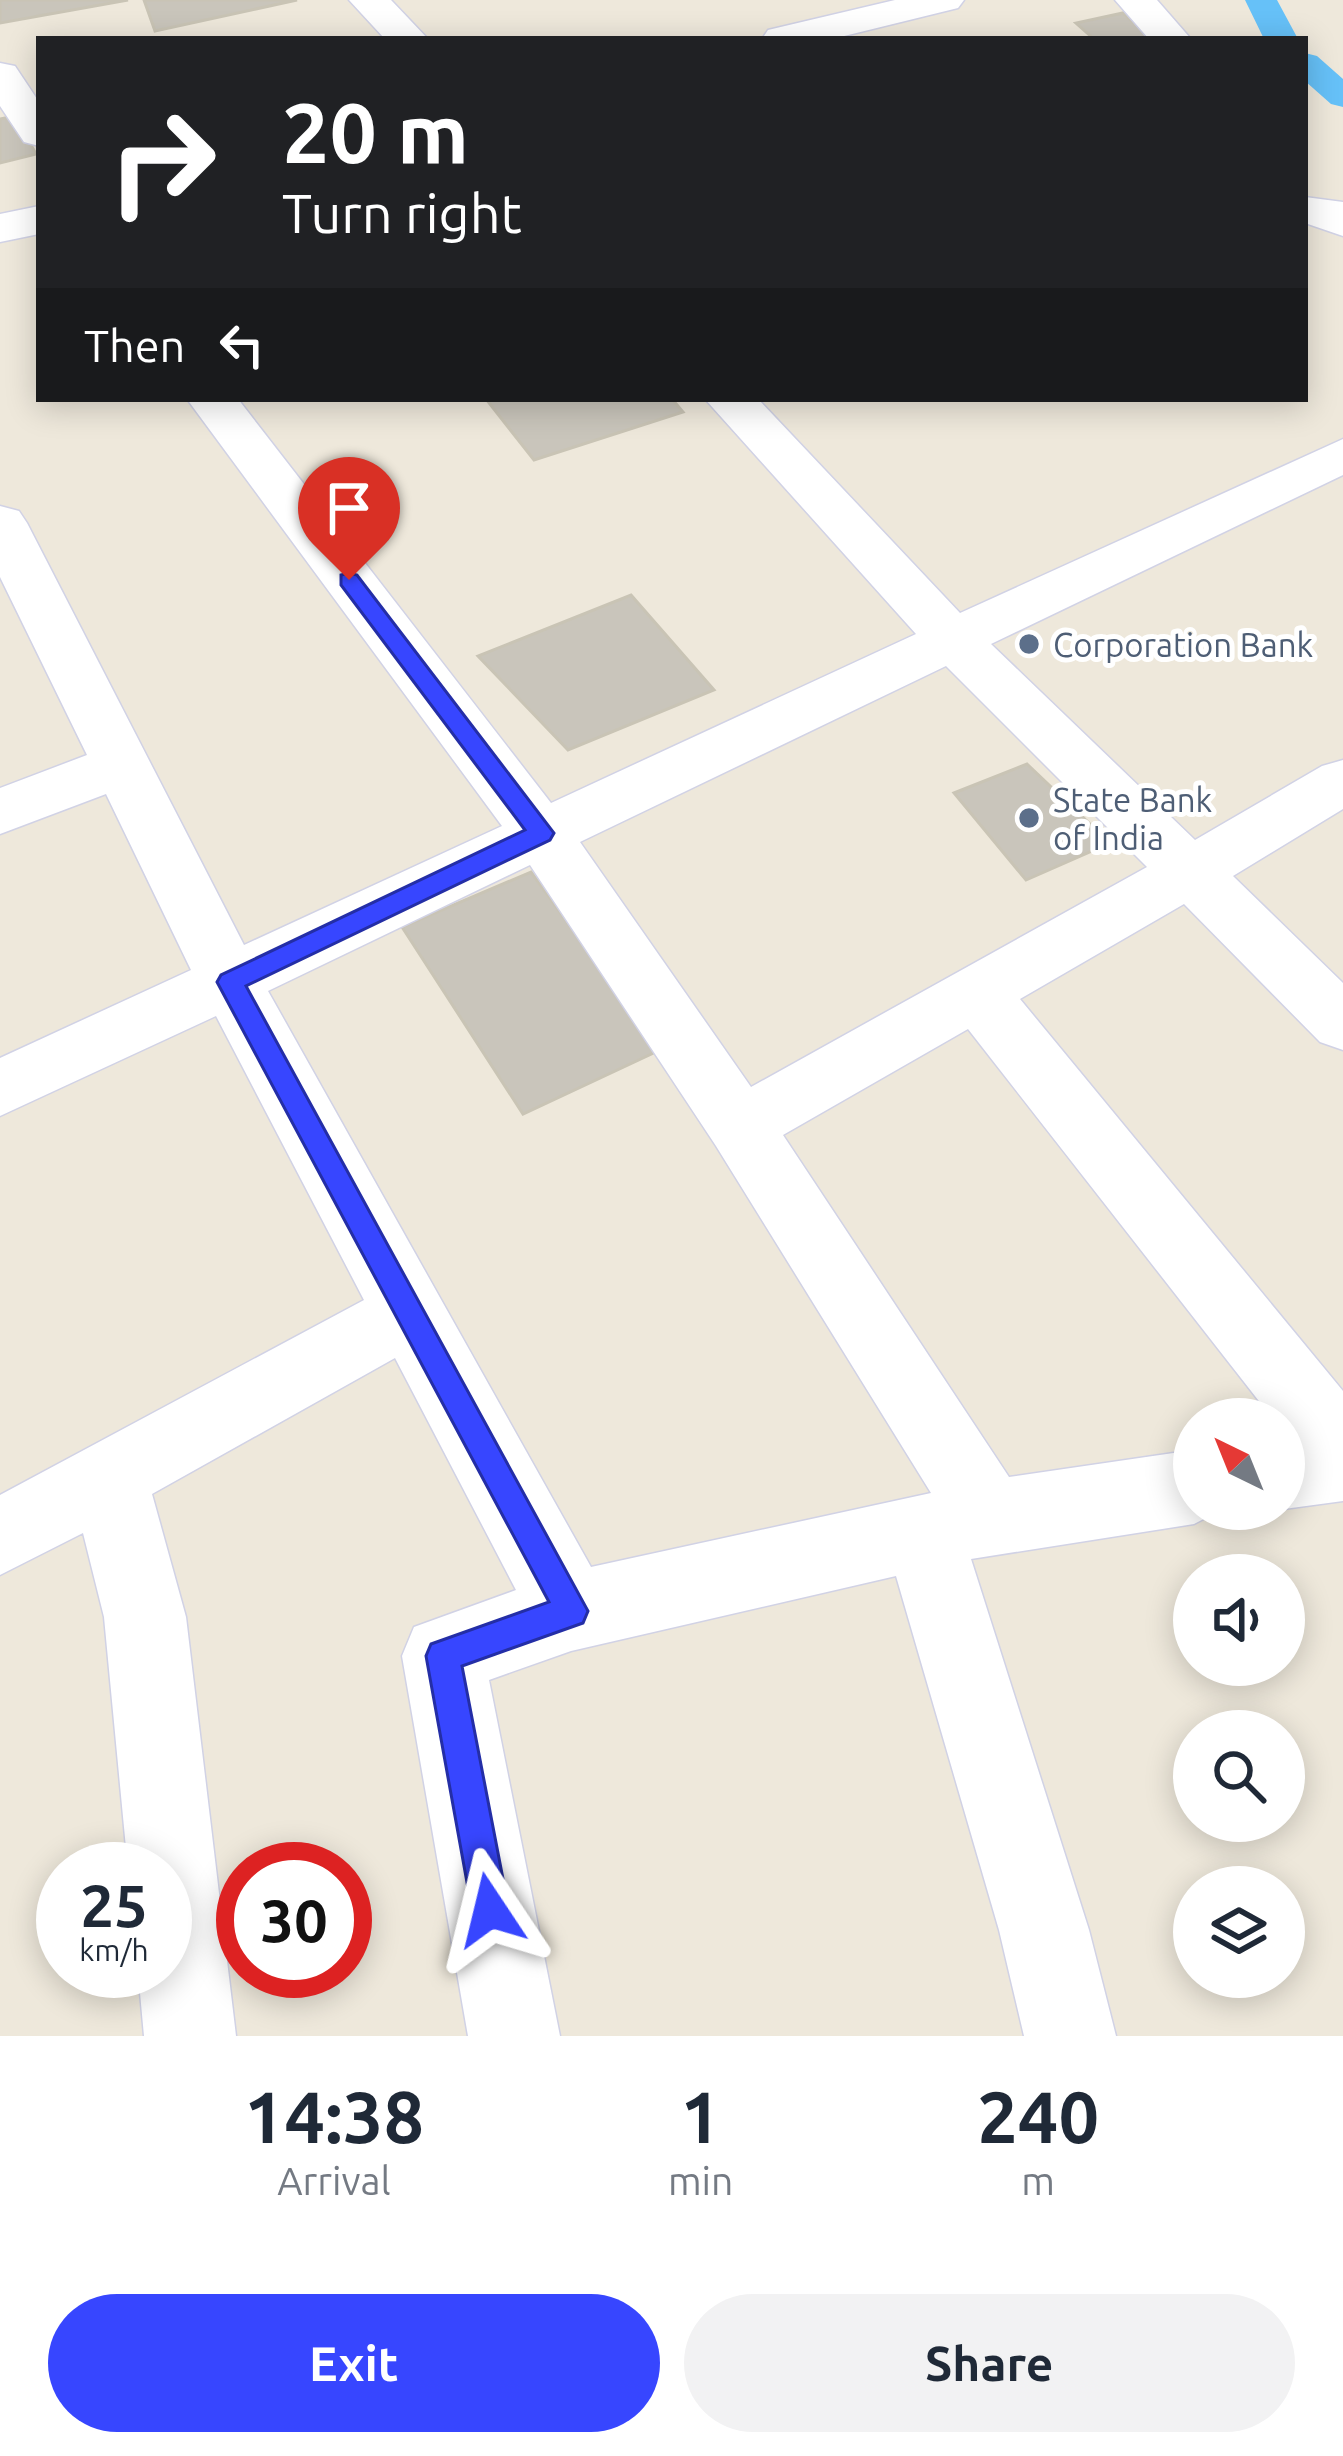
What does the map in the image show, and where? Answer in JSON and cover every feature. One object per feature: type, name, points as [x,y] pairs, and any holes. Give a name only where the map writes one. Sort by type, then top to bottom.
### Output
[{"type":"street","points":[[369,0],[405,36]]},
{"type":"street","points":[[796,36],[944,0]]},
{"type":"street","points":[[1135,0],[1168,36]]},
{"type":"street","points":[[0,75],[36,129]]},
{"type":"street","points":[[1308,210],[1333,213],[1343,222]]},
{"type":"street","points":[[0,228],[36,221]]},
{"type":"street","points":[[214,402],[541,833],[740,1126],[957,1525],[1070,2036]]},
{"type":"street","points":[[740,410],[787,402]]},
{"type":"street","points":[[740,410],[954,641],[1343,1024]]},
{"type":"street","points":[[0,1089],[1343,455]]},
{"type":"street","points":[[10,564],[122,765],[230,982],[571,1611]]},
{"type":"street","points":[[0,812],[122,765]]},
{"type":"street","points":[[740,1126],[1343,781]]},
{"type":"street","points":[[977,992],[1343,1449]]},
{"type":"street","points":[[0,1537],[409,1313]]},
{"type":"street","points":[[1305,1470],[1343,1465]]},
{"type":"street","points":[[109,1478],[146,1617],[190,2036]]},
{"type":"street","points":[[514,2036],[443,1656],[571,1611],[957,1525],[1173,1490]]},
{"type":"building","points":[[0,0],[128,0],[0,23]]},
{"type":"building","points":[[144,0],[297,0],[155,31]]},
{"type":"building","points":[[1123,13],[1149,36],[1091,36],[1076,23]]},
{"type":"building","points":[[15,116],[36,154],[0,163],[0,119]]},
{"type":"building","points":[[488,402],[675,402],[683,412],[534,460]]},
{"type":"building","points":[[631,595],[714,690],[568,750],[478,656]]},
{"type":"building","name":"State Bank of India","points":[[1027,764],[1110,843],[1026,880],[954,793]]},
{"type":"building","points":[[531,872],[660,1050],[523,1114],[402,927]]},
{"type":"waterway","points":[[1261,0],[1279,36]]},
{"type":"waterway","points":[[1308,66],[1343,97]]},
{"type":"place","name":"Corporation Bank","points":[[1029,644]]},
{"type":"place","name":"State Bank of India","points":[[1029,818]]},
{"type":"route","points":[[349,580],[541,833],[230,982],[571,1611],[443,1656],[490,1910]]}]
